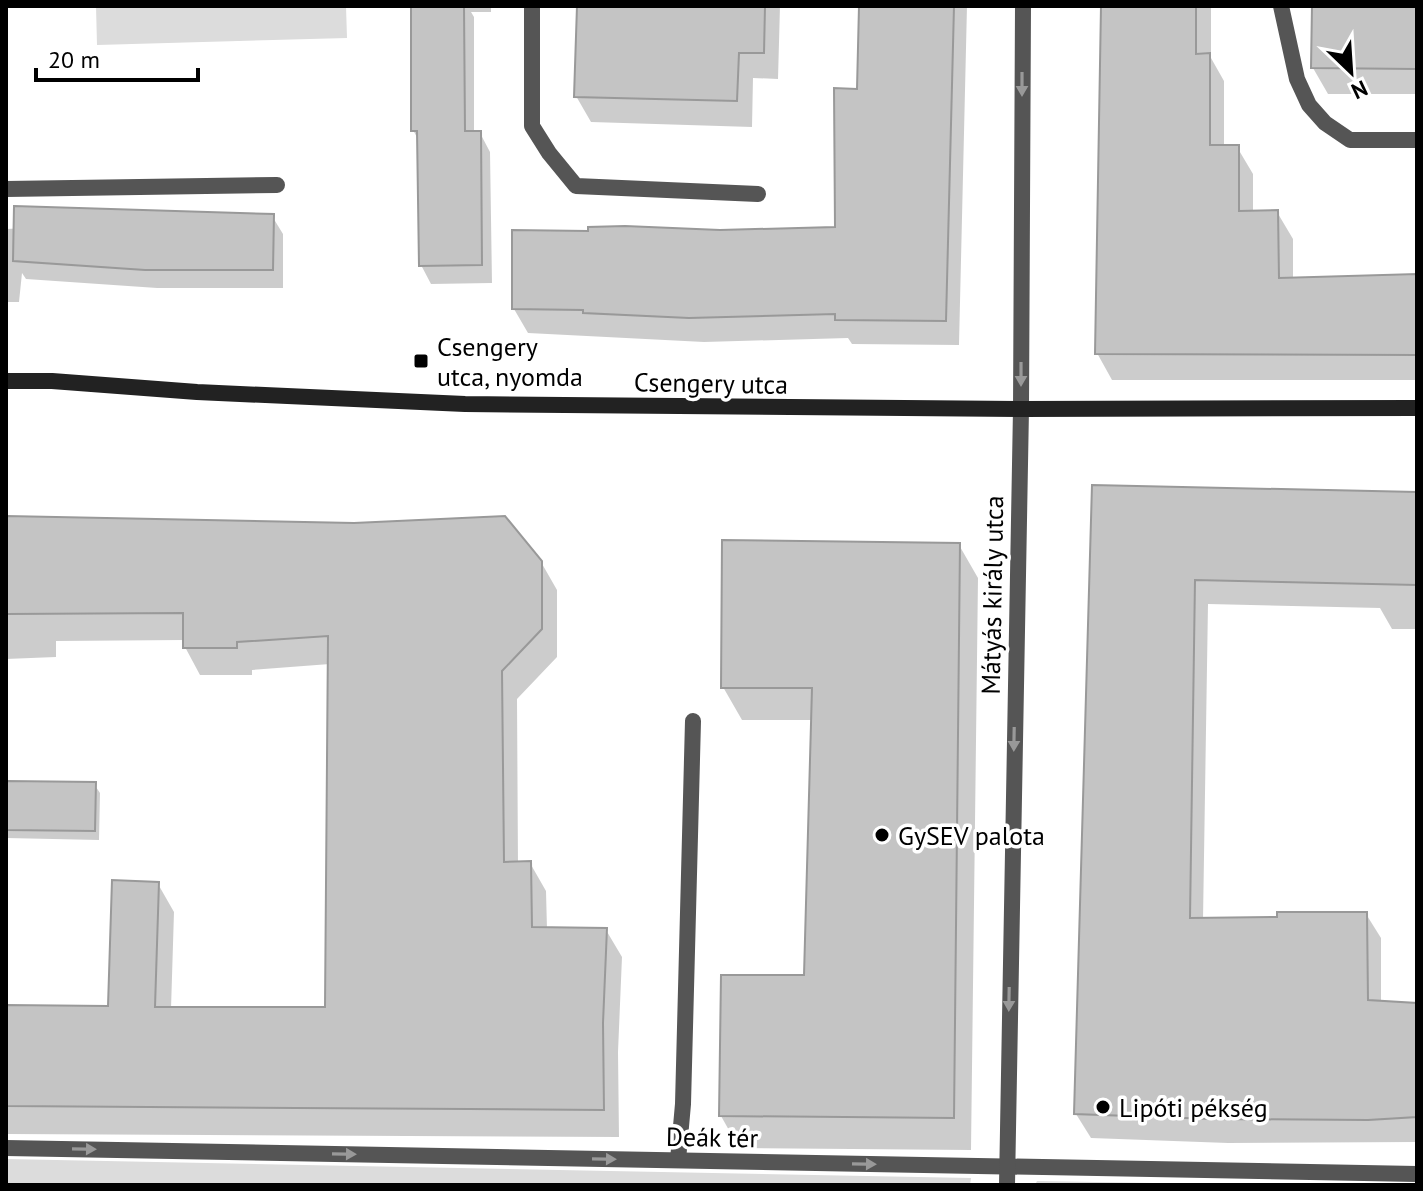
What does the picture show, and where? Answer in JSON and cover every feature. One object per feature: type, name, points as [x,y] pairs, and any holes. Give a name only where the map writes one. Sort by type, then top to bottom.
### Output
[{"type":"main road","name":"Csengery utca","points":[[6,381],[465,404],[1021,409],[1417,408]]},
{"type":"street","points":[[532,6],[532,126],[576,186],[758,194]]},
{"type":"street","name":"Mátyás király utca","points":[[1007,1185],[1021,409],[1023,6]]},
{"type":"street","points":[[1281,6],[1297,79],[1309,105],[1325,123],[1350,140],[1417,140]]},
{"type":"street","points":[[6,189],[277,185]]},
{"type":"street","points":[[678,1160],[683,1104],[693,721]]},
{"type":"street","name":"Deák tér","points":[[6,1148],[1417,1174]]},
{"type":"shaded area","points":[[96,6],[346,6],[347,38],[97,45]]},
{"type":"shaded area","points":[[6,1159],[971,1178],[970,1185],[6,1185]]},
{"type":"shaded area","points":[[1037,1181],[1271,1185],[1035,1185]]},
{"type":"building","points":[[411,6],[464,6],[465,131],[481,131],[482,265],[419,266],[417,131],[411,131]]},
{"type":"building","points":[[577,6],[765,6],[764,53],[739,53],[737,101],[574,97]]},
{"type":"building","points":[[859,6],[954,6],[946,321],[835,320],[835,314],[689,318],[583,313],[583,310],[512,309],[512,230],[588,231],[588,227],[625,226],[720,230],[835,227],[834,88],[857,89]]},
{"type":"building","points":[[1101,6],[1196,6],[1196,54],[1210,53],[1210,145],[1239,145],[1239,211],[1278,210],[1279,278],[1417,274],[1417,355],[1095,354]]},
{"type":"building","points":[[1312,6],[1417,6],[1417,69],[1311,68]]},
{"type":"building","points":[[14,206],[274,214],[273,270],[145,270],[13,261]]},
{"type":"building","points":[[1092,485],[1417,492],[1417,585],[1195,580],[1190,918],[1277,917],[1277,912],[1367,912],[1368,1000],[1417,1003],[1417,1117],[1368,1120],[1213,1119],[1074,1114]]},
{"type":"building","points":[[6,516],[354,523],[505,516],[542,561],[542,629],[502,671],[504,862],[531,861],[532,927],[607,928],[603,1023],[604,1110],[6,1106],[6,1005],[108,1006],[112,880],[159,882],[155,1007],[325,1007],[328,636],[237,642],[237,648],[183,648],[183,613],[6,614]]},
{"type":"building","name":"GySEV palota","points":[[722,540],[960,543],[954,1118],[719,1116],[721,975],[804,975],[812,688],[721,688]]},
{"type":"building","points":[[6,781],[96,782],[95,831],[6,830]]},
{"type":"place","name":"Csengery utca, nyomda","points":[[421,361]]},
{"type":"place","name":"GySEV palota","points":[[882,835]]},
{"type":"place","name":"Lipóti pékség","points":[[1103,1107]]}]
